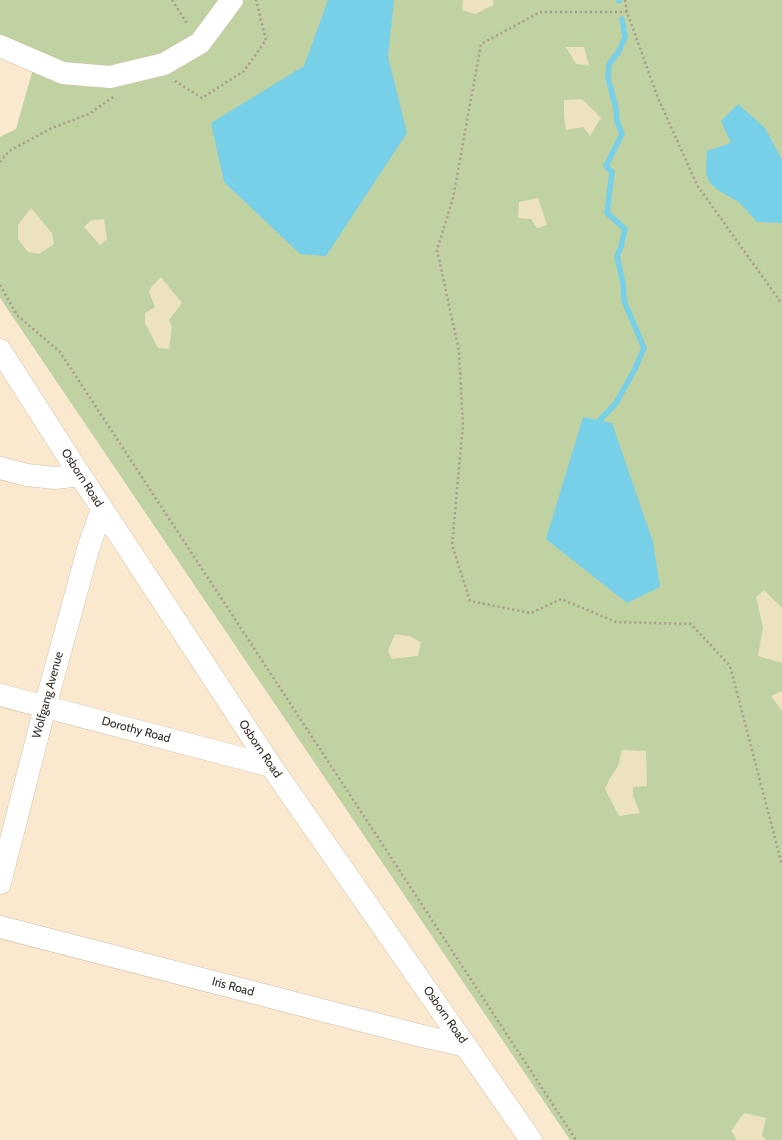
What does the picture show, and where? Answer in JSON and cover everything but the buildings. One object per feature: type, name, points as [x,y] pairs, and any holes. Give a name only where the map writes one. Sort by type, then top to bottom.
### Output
[{"type":"street","points":[[0,46],[63,73],[110,77],[164,64],[200,43],[232,0]]},
{"type":"street","name":"Osborn Road","points":[[0,350],[102,510],[271,766],[531,1140]]},
{"type":"street","points":[[0,468],[34,476],[55,478],[80,475]]},
{"type":"street","name":"Wolfgang Avenue","points":[[0,883],[44,707],[89,546],[102,510]]},
{"type":"street","name":"Dorothy Road","points":[[0,695],[271,766]]},
{"type":"street","name":"Iris Road","points":[[0,927],[418,1035],[466,1046]]},
{"type":"path","points":[[172,0],[200,43]]},
{"type":"path","points":[[174,81],[202,98],[244,71],[266,40],[256,0]]},
{"type":"path","points":[[625,0],[627,12],[658,98],[698,185],[782,304]]},
{"type":"path","points":[[627,12],[540,12],[481,44],[453,198],[437,250],[460,352],[463,425],[452,545],[470,601],[532,613],[561,599],[616,622],[691,624],[730,666],[782,865]]},
{"type":"path","points":[[0,162],[9,151],[52,128],[89,114],[117,95]]},
{"type":"path","points":[[0,285],[17,315],[60,352],[576,1140]]},
{"type":"green space","points":[[0,0],[782,0],[782,1140],[570,1140],[0,298],[0,137],[16,129],[33,69],[0,52]]},
{"type":"sand","points":[[463,0],[493,0],[494,5],[475,14],[462,10]]},
{"type":"sand","points":[[566,47],[584,47],[589,65],[576,64]]},
{"type":"sand","points":[[582,99],[601,118],[590,136],[583,127],[566,130],[564,100]]},
{"type":"sand","points":[[538,198],[547,225],[537,228],[531,219],[518,218],[519,202]]},
{"type":"sand","points":[[31,208],[52,233],[54,244],[39,254],[28,252],[18,239],[18,225]]},
{"type":"sand","points":[[104,219],[107,239],[100,245],[84,227],[91,220]]},
{"type":"sand","points":[[161,277],[182,303],[169,320],[172,327],[169,349],[158,348],[145,323],[145,313],[155,307],[149,292],[152,286]]},
{"type":"sand","points":[[764,590],[782,608],[782,663],[758,656],[763,627],[756,597]]},
{"type":"sand","points":[[395,634],[409,636],[421,642],[418,656],[392,659],[388,651]]},
{"type":"sand","points":[[782,691],[782,711],[771,696]]},
{"type":"sand","points":[[622,750],[646,751],[647,786],[633,787],[633,796],[640,813],[619,816],[605,789],[618,766]]},
{"type":"sand","points":[[744,1113],[766,1118],[762,1135],[766,1140],[737,1140],[731,1131]]},
{"type":"water","points":[[328,0],[394,0],[388,57],[407,133],[326,256],[300,254],[224,182],[211,123],[304,66]]},
{"type":"water","points":[[738,104],[765,128],[782,160],[782,223],[757,222],[739,202],[719,191],[710,183],[706,173],[707,151],[731,143],[721,121]]},
{"type":"water","points":[[583,417],[612,423],[653,542],[660,587],[627,603],[546,539]]},
{"type":"waterway","points":[[600,420],[616,403],[634,371],[644,348],[624,301],[623,283],[617,256],[621,247],[625,229],[607,213],[612,172],[606,166],[622,134],[617,121],[616,108],[608,78],[609,64],[619,51],[625,37],[622,19]]}]
